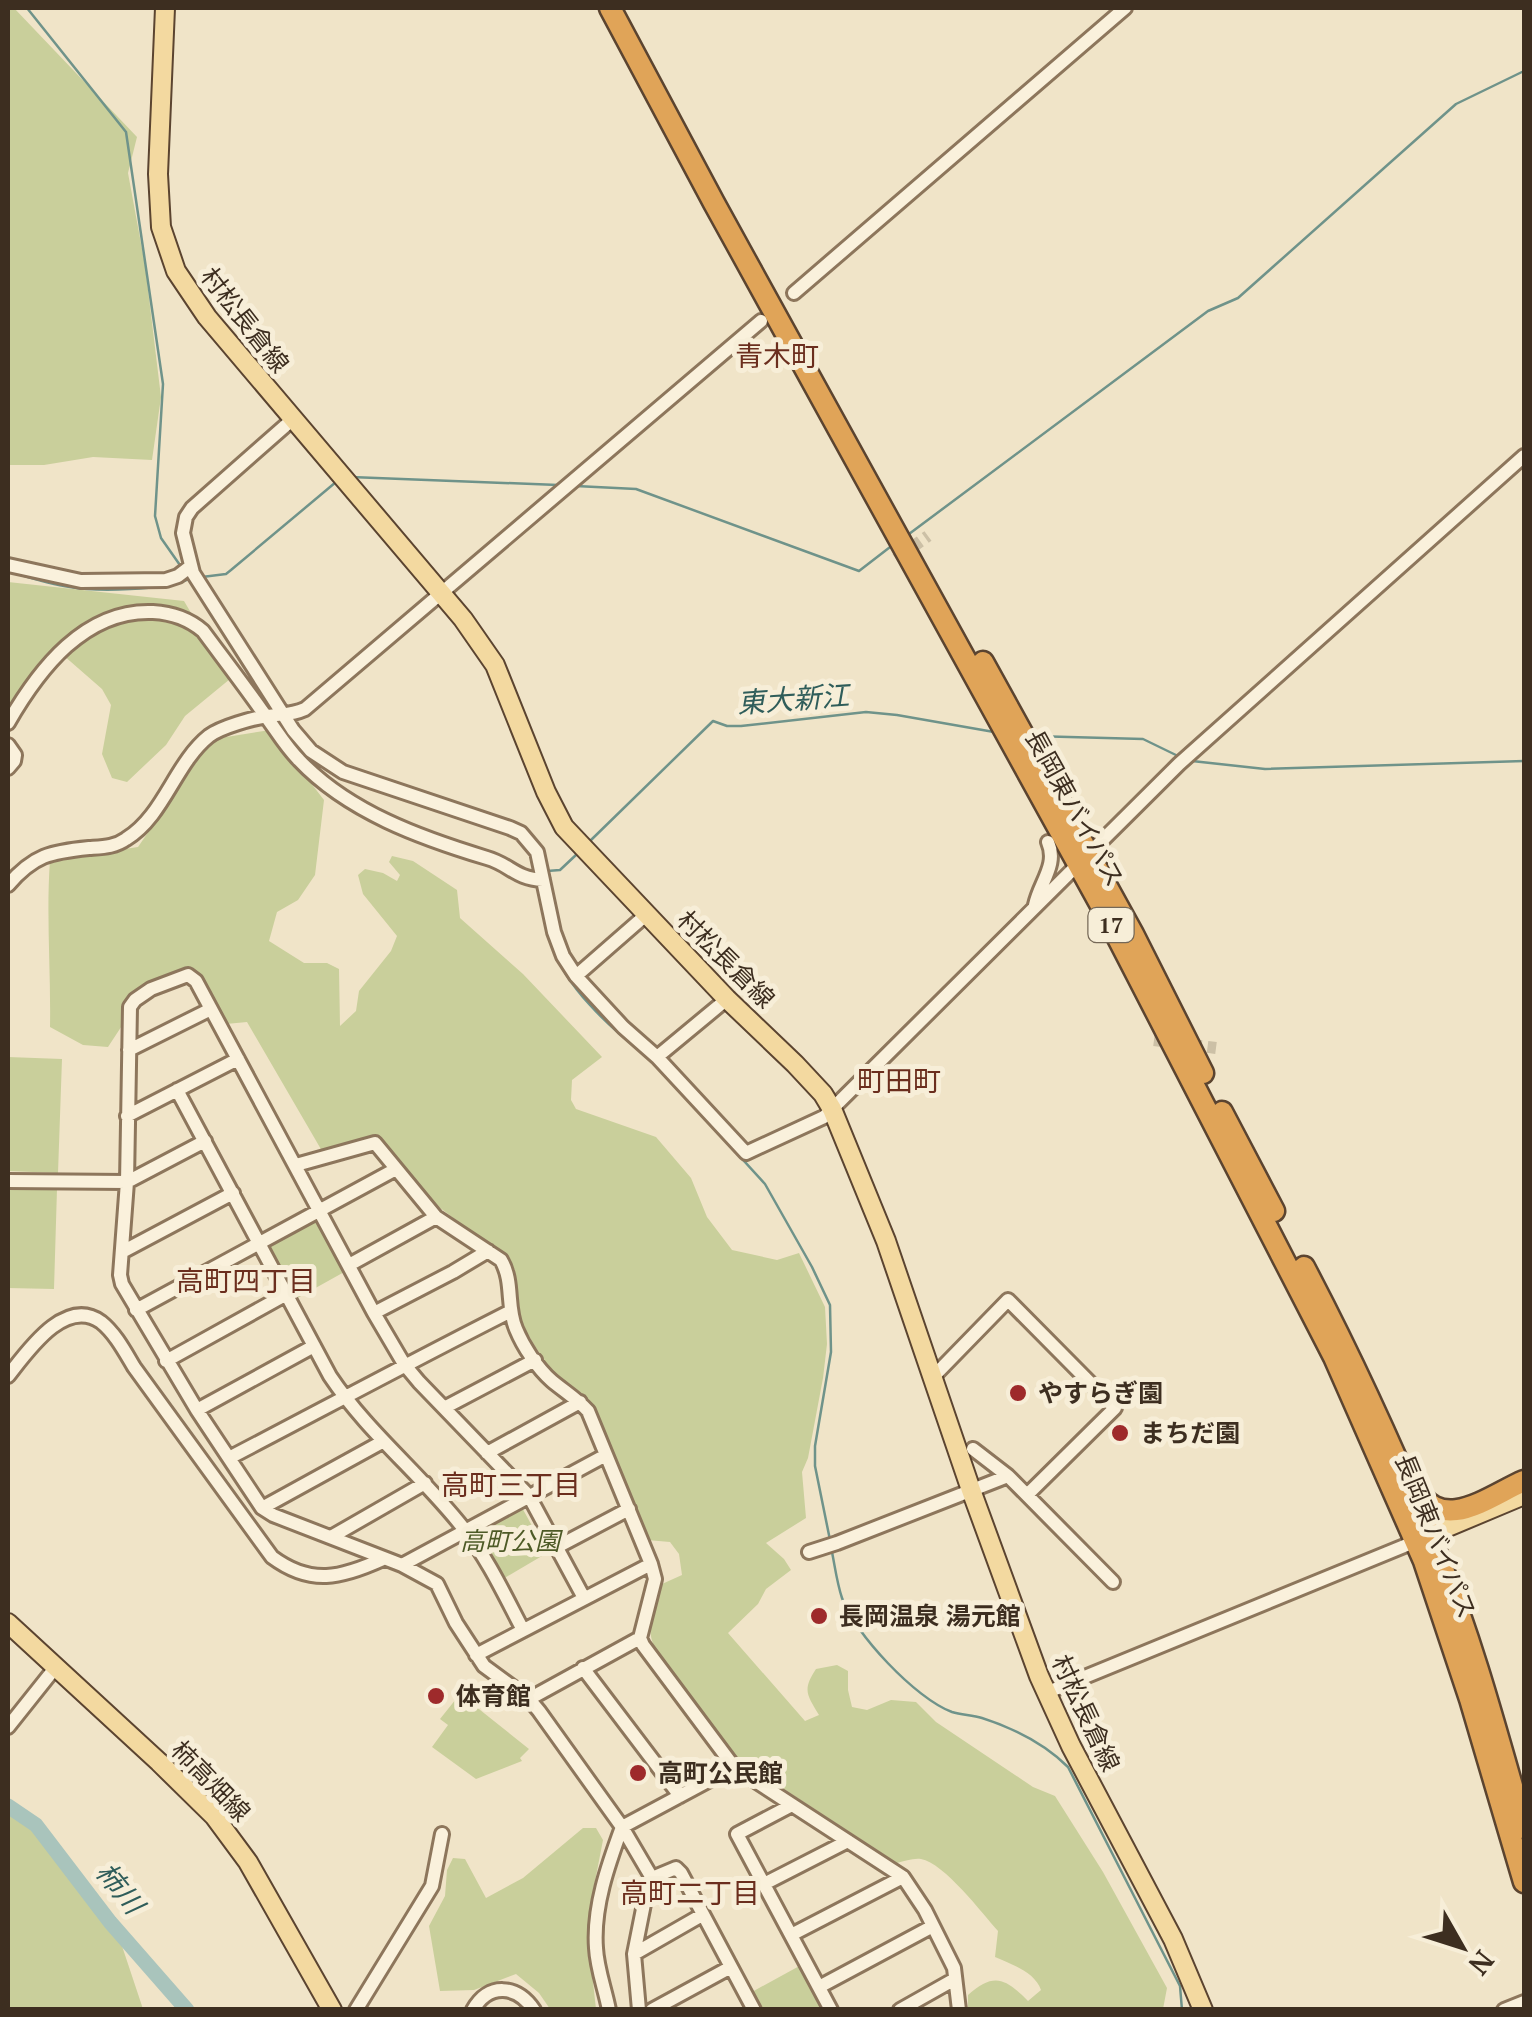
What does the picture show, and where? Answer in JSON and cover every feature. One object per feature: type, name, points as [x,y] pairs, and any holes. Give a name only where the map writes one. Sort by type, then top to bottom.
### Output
[{"type":"highway","name":"長岡東バイパス","points":[[610,8],[705,187],[1084,859],[1133,934],[1366,1388],[1421,1539],[1424,1561],[1470,1698],[1524,1882]]},
{"type":"highway","name":"長岡東バイパス","points":[[624,8],[1084,859],[1421,1539],[1438,1556],[1474,1657],[1524,1828]]},
{"type":"highway","points":[[1366,1388],[1400,1448],[1418,1493],[1433,1508],[1456,1511],[1524,1482]]},
{"type":"main road","name":"村松長倉線","points":[[165,8],[158,190],[170,256],[185,286],[292,419],[463,619],[495,665],[564,828],[824,1094],[886,1241],[1026,1641],[1071,1746],[1173,1939],[1203,2010]]},
{"type":"main road","points":[[1421,1539],[1524,1495]]},
{"type":"main road","name":"柿高畑線","points":[[8,1623],[214,1816],[248,1862],[332,2010]]},
{"type":"street","points":[[794,292],[1125,8]]},
{"type":"street","points":[[8,885],[27,865],[47,854],[109,847],[130,837],[211,734],[266,716],[284,716],[305,709],[761,321]]},
{"type":"street","points":[[292,419],[186,517],[182,532],[191,566],[216,612],[302,742],[332,766],[522,833],[537,852],[554,932],[576,976],[746,1153],[824,1117],[1192,753],[1524,456]]},
{"type":"street","points":[[8,565],[81,582],[166,580],[191,566]]},
{"type":"street","points":[[8,723],[41,674],[75,638],[118,614],[164,612],[196,624],[296,758],[331,788],[405,830],[496,861],[522,878],[543,880]]},
{"type":"street","points":[[8,745],[15,756],[8,768]]},
{"type":"street","points":[[1034,908],[1051,866],[1048,842]]},
{"type":"street","points":[[576,976],[647,914]]},
{"type":"street","points":[[584,1598],[530,1496],[404,1364],[196,981],[188,975],[135,1000],[130,1006],[120,1275],[166,1361],[262,1508],[402,1565],[438,1584],[456,1623],[484,1666],[529,1699],[622,1827],[652,1878]]},
{"type":"street","points":[[657,1057],[727,999]]},
{"type":"street","points":[[129,1050],[211,1009]]},
{"type":"street","points":[[127,1116],[238,1060]]},
{"type":"street","points":[[178,1090],[345,1398],[466,1531],[523,1630]]},
{"type":"street","points":[[8,1180],[126,1182],[205,1141]]},
{"type":"street","points":[[296,1165],[375,1143],[436,1217],[501,1260],[510,1282],[514,1326],[548,1377],[588,1412],[651,1564],[655,1579],[640,1638],[643,1645],[734,1768],[903,1877],[915,1892],[954,1968],[959,2010]]},
{"type":"street","points":[[136,1310],[396,1170]]},
{"type":"street","points":[[122,1252],[232,1193]]},
{"type":"street","points":[[349,1265],[436,1217]]},
{"type":"street","points":[[374,1313],[488,1251]]},
{"type":"street","points":[[166,1361],[286,1295]]},
{"type":"street","points":[[932,1378],[1008,1300],[1115,1408],[1027,1495]]},
{"type":"street","points":[[229,1458],[404,1364],[511,1312]]},
{"type":"street","points":[[8,1376],[37,1340],[60,1321],[76,1316],[98,1320],[272,1557],[299,1574],[327,1577],[383,1559]]},
{"type":"street","points":[[197,1410],[314,1346]]},
{"type":"street","points":[[444,1408],[535,1360]]},
{"type":"street","points":[[487,1453],[580,1402]]},
{"type":"street","points":[[262,1508],[382,1442]]},
{"type":"street","points":[[973,1448],[1008,1476],[1113,1582]]},
{"type":"street","points":[[402,1565],[606,1455]]},
{"type":"street","points":[[809,1552],[1008,1476]]},
{"type":"street","points":[[331,1536],[425,1484]]},
{"type":"street","points":[[556,1547],[629,1509]]},
{"type":"street","points":[[1048,1692],[1421,1539]]},
{"type":"street","points":[[476,1655],[651,1564]]},
{"type":"street","points":[[529,1699],[640,1638]]},
{"type":"street","points":[[8,1727],[55,1668]]},
{"type":"street","points":[[584,1668],[680,1796]]},
{"type":"street","points":[[609,2010],[596,1955],[596,1930],[601,1891],[622,1827],[734,1768]]},
{"type":"street","points":[[792,1805],[737,1834],[832,2010]]},
{"type":"street","points":[[356,2010],[432,1886],[442,1834]]},
{"type":"street","points":[[764,1884],[848,1841]]},
{"type":"street","points":[[639,2010],[634,1954],[648,1889],[652,1878],[676,1868],[754,2010]]},
{"type":"street","points":[[791,1935],[903,1877]]},
{"type":"street","points":[[634,1954],[702,1915]]},
{"type":"street","points":[[819,1987],[933,1926]]},
{"type":"street","points":[[652,2010],[731,1967]]},
{"type":"street","points":[[900,2010],[955,1979]]},
{"type":"street","points":[[473,2010],[482,1997],[504,1989],[523,1996],[534,2010]]},
{"type":"street","points":[[1504,2010],[1524,2002]]},
{"type":"green space","points":[[8,8],[14,8],[137,137],[128,173],[145,265],[161,397],[152,460],[93,457],[44,465],[8,465]]},
{"type":"green space","points":[[8,582],[184,601],[230,679],[185,716],[166,745],[127,782],[112,778],[102,754],[111,705],[102,689],[55,648],[8,710]]},
{"type":"green space","points":[[270,730],[324,800],[315,875],[298,900],[277,912],[269,941],[304,963],[327,963],[339,969],[340,1026],[356,1011],[359,991],[391,951],[397,936],[363,894],[358,875],[365,869],[397,881],[400,875],[389,862],[392,856],[413,861],[457,890],[460,918],[523,974],[602,1057],[572,1080],[571,1100],[576,1109],[656,1137],[691,1178],[707,1217],[732,1250],[777,1260],[799,1253],[825,1307],[827,1344],[808,1458],[802,1472],[806,1518],[766,1543],[791,1570],[766,1589],[758,1604],[728,1633],[805,1721],[819,1715],[808,1692],[816,1669],[837,1665],[848,1671],[852,1707],[867,1710],[891,1700],[916,1702],[936,1722],[1033,1787],[1055,1796],[1103,1872],[1167,1988],[1163,2009],[968,2009],[968,1995],[992,1981],[1006,1983],[1028,2001],[1041,1990],[1028,1973],[995,1957],[998,1931],[940,1869],[921,1859],[897,1863],[735,1757],[657,1652],[651,1618],[662,1584],[682,1575],[679,1554],[670,1542],[647,1540],[594,1411],[552,1374],[521,1323],[515,1270],[439,1207],[381,1140],[373,1137],[322,1151],[247,1022],[226,1024],[204,980],[192,972],[146,989],[108,1047],[83,1045],[50,1027],[50,860],[138,847],[204,751],[220,738]]},
{"type":"green space","points":[[8,1057],[62,1059],[58,1173],[8,1171]]},
{"type":"green space","points":[[8,1188],[57,1189],[54,1289],[8,1288]]},
{"type":"green space","points":[[317,1218],[346,1271],[294,1300],[267,1244]]},
{"type":"green space","name":"高町公園","points":[[520,1504],[547,1553],[501,1580],[472,1530]]},
{"type":"green space","points":[[460,1694],[529,1749],[520,1758],[522,1761],[476,1779],[432,1747],[448,1725],[440,1719]]},
{"type":"green space","points":[[8,1810],[34,1829],[120,1940],[143,2009],[8,2009]]},
{"type":"green space","points":[[583,1828],[596,1828],[603,1840],[588,1937],[596,2009],[550,2009],[539,1993],[516,1974],[474,1990],[440,1991],[429,1926],[445,1896],[447,1870],[453,1858],[465,1859],[486,1898],[523,1878]]},
{"type":"green space","points":[[803,1964],[827,2009],[758,2009],[750,1993]]},
{"type":"waterway","points":[[27,8],[126,132],[163,384],[155,516],[161,538],[182,568]]},
{"type":"waterway","points":[[909,534],[1208,311],[1238,298],[1456,104],[1524,71]]},
{"type":"waterway","points":[[351,477],[558,485]]},
{"type":"waterway","points":[[202,577],[226,574],[336,482]]},
{"type":"waterway","points":[[576,486],[636,489],[859,571],[894,544]]},
{"type":"waterway","points":[[8,571],[54,584],[97,589],[147,588],[189,579]]},
{"type":"waterway","name":"東大新江","points":[[186,575],[231,644]]},
{"type":"waterway","name":"東大新江","points":[[590,841],[713,721],[741,726],[866,712],[994,732]]},
{"type":"waterway","name":"東大新江","points":[[1032,736],[1143,739],[1180,757]]},
{"type":"waterway","name":"東大新江","points":[[1192,761],[1265,769],[1524,761]]},
{"type":"waterway","name":"東大新江","points":[[547,871],[560,870],[577,854]]},
{"type":"waterway","points":[[552,945],[577,990],[602,1018],[642,1052]]},
{"type":"waterway","points":[[703,1116],[765,1184],[830,1305],[831,1352],[815,1446],[815,1466],[830,1540]]},
{"type":"waterway","points":[[832,1552],[840,1592],[859,1629],[921,1694],[952,1712],[982,1718],[1028,1738],[1068,1767],[1180,1986],[1182,2010]]},
{"type":"waterway","name":"柿川","points":[[8,1806],[36,1825],[110,1922],[187,2010]]},
{"type":"tunnel","points":[[896,559],[928,536]]},
{"type":"tunnel","points":[[1154,1040],[1216,1048]]},
{"type":"place","name":"やすらぎ園","points":[[1018,1393]]},
{"type":"place","name":"まちだ園","points":[[1120,1433]]},
{"type":"place","name":"長岡温泉 湯元館","points":[[819,1616]]},
{"type":"place","name":"体育館","points":[[436,1696]]},
{"type":"place","name":"高町公民館","points":[[638,1773]]},
{"type":"district","name":"青木町","points":[[777,356]]},
{"type":"district","name":"町田町","points":[[899,1081]]},
{"type":"district","name":"高町四丁目","points":[[246,1281]]},
{"type":"district","name":"高町三丁目","points":[[511,1485]]},
{"type":"district","name":"高町二丁目","points":[[690,1893]]}]
